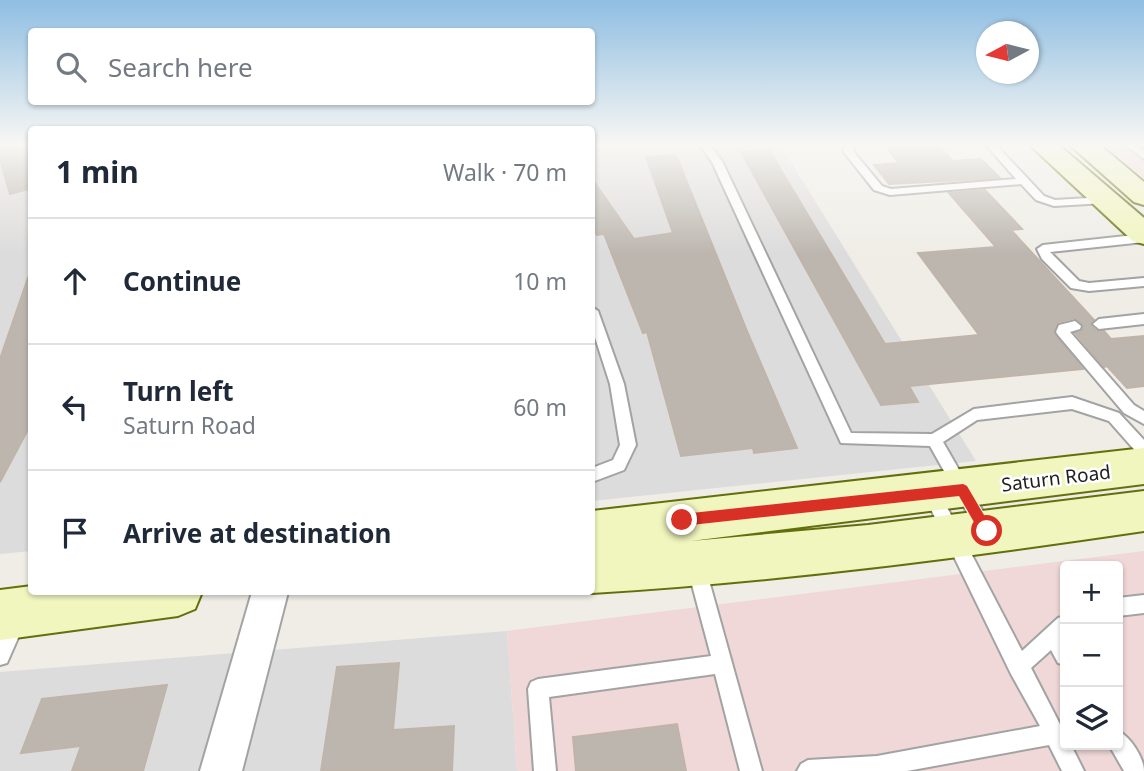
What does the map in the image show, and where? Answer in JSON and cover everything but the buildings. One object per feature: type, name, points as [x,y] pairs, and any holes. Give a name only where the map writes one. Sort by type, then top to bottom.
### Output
[{"type":"street","points":[[1085,182],[1144,236]]},
{"type":"street","points":[[1127,182],[1144,196]]},
{"type":"street","name":"Saturn Road","points":[[595,532],[1144,466]]},
{"type":"street","points":[[595,570],[696,565],[1144,511]]},
{"type":"street","points":[[18,606],[144,595]]},
{"type":"street","points":[[221,771],[269,595]]},
{"type":"lane","points":[[727,182],[846,439],[934,440],[974,415],[1072,403],[1114,416],[1144,450]]},
{"type":"lane","points":[[873,182],[878,188],[890,192],[1012,182]]},
{"type":"lane","points":[[1025,182],[1040,198],[1054,203],[1105,200]]},
{"type":"lane","points":[[1144,236],[1043,249],[1046,256],[1075,285],[1089,288],[1144,282]]},
{"type":"lane","points":[[1099,324],[1144,319]]},
{"type":"lane","points":[[595,320],[617,384],[628,445],[619,465],[595,474]]},
{"type":"lane","points":[[1075,326],[1064,328],[1063,332],[1129,409],[1144,418]]},
{"type":"lane","points":[[934,440],[947,491],[970,533],[1017,667],[1073,771]]},
{"type":"lane","points":[[947,491],[970,533]]},
{"type":"lane","points":[[696,565],[751,771]]},
{"type":"lane","points":[[1123,606],[1144,604]]},
{"type":"lane","points":[[0,656],[18,606]]},
{"type":"lane","points":[[1017,667],[1059,630]]},
{"type":"lane","points":[[545,771],[538,689],[722,664]]},
{"type":"lane","points":[[808,771],[878,769],[1054,734]]},
{"type":"lane","points":[[1123,749],[1136,771]]},
{"type":"shaded area","points":[[0,182],[28,182],[28,551],[0,554]]},
{"type":"shaded area","points":[[595,182],[803,182],[976,461],[595,501]]},
{"type":"shaded area","points":[[1144,551],[1144,771],[517,771],[507,631],[1060,562],[1060,750],[1123,750],[1123,561],[1064,561]]},
{"type":"shaded area","points":[[507,631],[517,771],[0,771],[0,672]]},
{"type":"route","points":[[682,520],[963,490],[987,531]]}]
